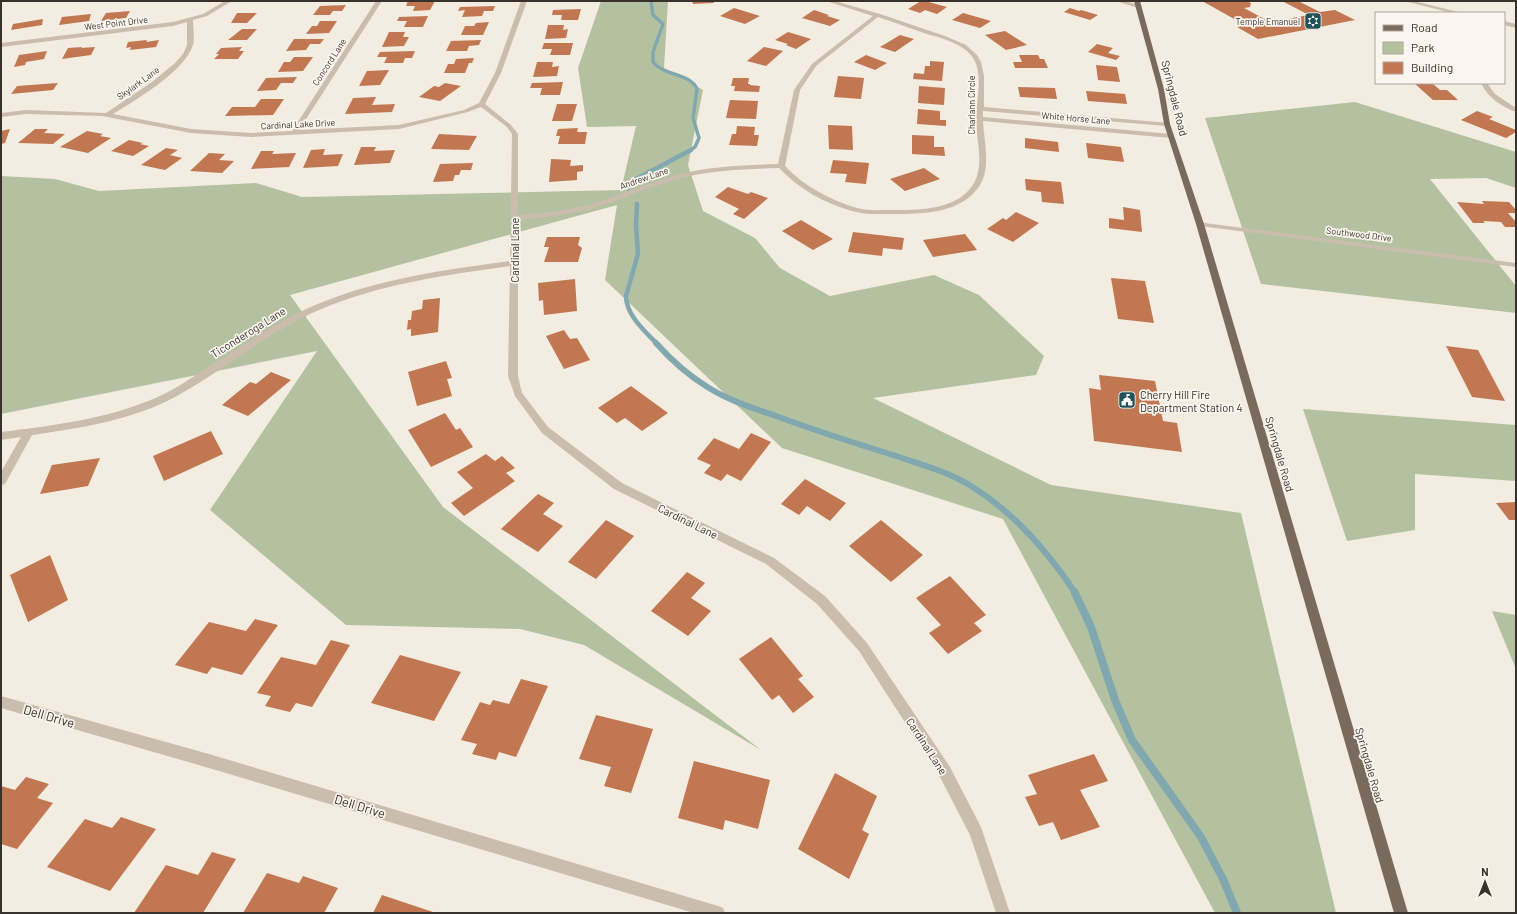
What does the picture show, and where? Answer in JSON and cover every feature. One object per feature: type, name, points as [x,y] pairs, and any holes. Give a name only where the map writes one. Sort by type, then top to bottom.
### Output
[{"type":"main road","name":"Springdale Road","points":[[1137,3],[1161,89],[1167,124],[1200,224],[1401,913]]},
{"type":"street","name":"West Point Drive","points":[[1,45],[173,24],[190,20],[215,10],[229,1]]},
{"type":"street","name":"Concord Lane","points":[[294,133],[379,1]]},
{"type":"street","points":[[482,104],[498,73],[524,1]]},
{"type":"street","name":"Charlann Circle","points":[[781,166],[789,176],[808,189],[855,210],[868,212],[920,212],[938,209],[960,200],[978,184],[982,171],[980,119],[981,79],[980,63],[975,56],[967,49],[952,41],[878,15],[829,1]]},
{"type":"street","points":[[1119,1],[1137,3]]},
{"type":"street","points":[[1407,1],[1455,12]]},
{"type":"street","points":[[781,166],[797,90],[814,65],[878,15]]},
{"type":"street","name":"Skylark Lane","points":[[107,115],[148,88],[183,57],[190,45],[190,20]]},
{"type":"street","points":[[1507,26],[1516,26]]},
{"type":"street","points":[[1484,84],[1485,87],[1492,94],[1516,110]]},
{"type":"street","name":"Cardinal Lake Drive","points":[[1,115],[26,112],[52,112],[107,115],[191,131],[251,135],[399,127],[466,110],[482,104]]},
{"type":"street","name":"Cardinal Lane","points":[[482,104],[509,126],[515,134],[513,376],[518,394],[545,430],[618,486],[770,561],[820,600],[863,647],[945,772],[976,832],[1003,913]]},
{"type":"street","name":"White Horse Lane","points":[[980,109],[1167,124]]},
{"type":"street","name":"White Horse Lane","points":[[980,119],[1171,136]]},
{"type":"street","name":"Andrew Lane","points":[[514,218],[563,213],[592,206],[670,178],[733,167],[781,166]]},
{"type":"street","name":"Southwood Drive","points":[[1200,224],[1516,265]]},
{"type":"street","name":"Ticonderoga Lane","points":[[1,436],[81,425],[125,413],[169,396],[288,321],[318,307],[358,293],[460,270],[514,262]]},
{"type":"street","points":[[1,480],[29,432]]},
{"type":"street","name":"Dell Drive","points":[[1,702],[216,763],[718,913]]},
{"type":"green space","points":[[601,1],[668,1],[664,68],[703,90],[688,165],[703,211],[755,238],[780,268],[830,296],[934,275],[979,295],[1044,356],[1036,375],[873,398],[1051,485],[1241,513],[1336,913],[1215,913],[1003,519],[782,448],[605,280],[617,205],[290,295],[443,507],[761,750],[584,645],[520,629],[346,625],[210,510],[317,351],[1,414],[1,176],[55,179],[99,191],[256,183],[302,197],[621,190],[636,126],[587,127],[578,68]]},
{"type":"green space","points":[[1355,102],[1516,152],[1516,188],[1486,178],[1430,179],[1516,286],[1516,313],[1261,284],[1205,118]]},
{"type":"green space","points":[[1303,409],[1516,425],[1516,481],[1415,474],[1415,530],[1347,541]]},
{"type":"green space","points":[[1492,611],[1516,615],[1516,669]]},
{"type":"building","points":[[408,1],[435,1],[430,10],[413,11],[415,6],[406,6]]},
{"type":"building","points":[[692,1],[713,1],[714,3],[693,4]]},
{"type":"building","points":[[921,1],[947,7],[937,14],[925,10],[920,13],[908,9]]},
{"type":"building","name":"Temple Emanuel","points":[[1202,1],[1246,1],[1251,3],[1250,7],[1244,8],[1270,22],[1309,15],[1282,1],[1298,1],[1320,12],[1335,10],[1355,20],[1258,39],[1237,27],[1245,25]]},
{"type":"building","points":[[346,5],[342,11],[333,11],[330,15],[313,15],[320,6]]},
{"type":"building","points":[[495,6],[493,11],[484,11],[482,16],[462,17],[465,10],[458,11],[460,7]]},
{"type":"building","points":[[734,8],[760,16],[745,24],[720,16]]},
{"type":"building","points":[[1070,8],[1098,15],[1090,20],[1064,12]]},
{"type":"building","points":[[581,9],[578,20],[561,20],[562,15],[552,15],[553,10]]},
{"type":"building","points":[[814,10],[840,20],[830,26],[802,18]]},
{"type":"building","points":[[130,11],[126,18],[101,21],[106,13]]},
{"type":"building","points":[[237,13],[257,13],[247,23],[231,23]]},
{"type":"building","points":[[963,13],[991,21],[980,28],[952,20]]},
{"type":"building","points":[[91,14],[89,21],[59,25],[62,17]]},
{"type":"building","points":[[428,16],[423,27],[404,27],[407,21],[397,21],[399,17]]},
{"type":"building","points":[[43,19],[42,25],[11,30],[13,24]]},
{"type":"building","points":[[320,21],[337,21],[329,33],[306,34],[312,26],[317,26]]},
{"type":"building","points":[[489,22],[483,35],[461,35],[465,26],[474,26],[476,23]]},
{"type":"building","points":[[548,25],[564,25],[563,30],[568,29],[566,38],[545,39]]},
{"type":"building","points":[[242,29],[257,29],[247,40],[228,40]]},
{"type":"building","points":[[1005,31],[1027,45],[1006,50],[985,35]]},
{"type":"building","points":[[389,32],[405,32],[403,37],[409,37],[404,46],[382,47]]},
{"type":"building","points":[[788,32],[811,39],[796,49],[786,45],[788,44],[775,40]]},
{"type":"building","points":[[900,35],[914,39],[895,52],[880,47]]},
{"type":"building","points":[[294,39],[324,39],[320,44],[310,44],[306,50],[286,51]]},
{"type":"building","points":[[147,40],[146,42],[159,40],[156,47],[130,50],[131,47],[126,48],[128,42]]},
{"type":"building","points":[[481,40],[479,45],[469,46],[467,51],[446,51],[451,41]]},
{"type":"building","points":[[544,43],[573,43],[570,55],[550,55],[552,49],[542,49]]},
{"type":"building","points":[[1097,44],[1113,48],[1108,53],[1120,56],[1116,60],[1088,52]]},
{"type":"building","points":[[82,47],[81,48],[95,47],[91,55],[62,59],[68,48]]},
{"type":"building","points":[[242,47],[239,51],[244,51],[238,59],[214,59],[219,54],[216,54],[221,48]]},
{"type":"building","points":[[764,47],[783,51],[766,66],[747,61]]},
{"type":"building","points":[[47,51],[44,59],[26,62],[25,65],[14,67],[19,55]]},
{"type":"building","points":[[415,51],[412,58],[405,58],[403,63],[384,63],[387,57],[377,57],[380,52]]},
{"type":"building","points":[[866,55],[887,63],[875,70],[854,62]]},
{"type":"building","points":[[1019,55],[1038,55],[1040,59],[1044,59],[1048,68],[1015,68],[1013,62],[1022,62]]},
{"type":"building","points":[[294,57],[313,57],[303,71],[278,72],[284,62],[290,62]]},
{"type":"building","points":[[474,58],[472,63],[469,63],[465,73],[444,73],[448,64],[454,64],[456,59]]},
{"type":"building","points":[[930,61],[944,62],[942,81],[913,79],[914,73],[924,74],[925,66],[930,66]]},
{"type":"building","points":[[537,62],[553,62],[552,67],[559,66],[557,76],[533,77]]},
{"type":"building","points":[[1096,65],[1117,67],[1120,82],[1098,80]]},
{"type":"building","points":[[389,70],[380,85],[359,86],[367,71]]},
{"type":"building","points":[[838,76],[864,78],[861,99],[834,97]]},
{"type":"building","points":[[297,77],[293,83],[281,83],[276,90],[257,91],[266,78]]},
{"type":"building","points":[[733,78],[749,78],[748,84],[760,86],[759,92],[734,91],[735,86],[731,86]]},
{"type":"building","points":[[563,82],[560,95],[540,95],[542,88],[530,88],[532,83]]},
{"type":"building","points":[[58,83],[53,90],[11,94],[17,86]]},
{"type":"building","points":[[445,83],[461,86],[440,101],[419,97],[434,86],[439,87]]},
{"type":"building","points":[[1415,84],[1433,84],[1440,90],[1447,90],[1458,100],[1433,100]]},
{"type":"building","points":[[919,86],[945,88],[944,105],[918,103]]},
{"type":"building","points":[[1018,87],[1055,88],[1057,99],[1020,97]]},
{"type":"building","points":[[1086,91],[1125,94],[1127,104],[1088,101]]},
{"type":"building","points":[[376,97],[372,105],[395,104],[392,112],[345,114],[353,98]]},
{"type":"building","points":[[261,99],[284,99],[273,115],[225,116],[232,107],[255,107]]},
{"type":"building","points":[[730,100],[758,101],[756,119],[726,118]]},
{"type":"building","points":[[557,104],[577,104],[572,121],[552,121]]},
{"type":"building","points":[[918,109],[940,111],[940,120],[946,120],[946,126],[917,124]]},
{"type":"building","points":[[1477,111],[1493,117],[1489,119],[1516,130],[1516,132],[1506,138],[1461,120]]},
{"type":"building","points":[[828,125],[852,126],[853,150],[829,149]]},
{"type":"building","points":[[737,126],[755,127],[754,135],[759,135],[757,146],[729,145],[732,134],[736,134]]},
{"type":"building","points":[[578,128],[577,132],[587,132],[585,144],[558,144],[560,136],[556,136],[558,129]]},
{"type":"building","points":[[10,129],[5,143],[1,144],[1,131]]},
{"type":"building","points":[[35,129],[48,129],[44,133],[65,134],[53,144],[18,143]]},
{"type":"building","points":[[87,131],[103,134],[100,136],[111,138],[88,153],[60,147]]},
{"type":"building","points":[[439,134],[477,136],[469,150],[431,149]]},
{"type":"building","points":[[912,135],[934,136],[934,147],[944,147],[945,156],[912,154]]},
{"type":"building","points":[[1025,138],[1058,142],[1059,152],[1025,148]]},
{"type":"building","points":[[129,140],[149,146],[133,156],[111,151]]},
{"type":"building","points":[[1086,143],[1121,147],[1124,162],[1088,158]]},
{"type":"building","points":[[361,147],[376,147],[374,151],[395,150],[390,163],[354,165]]},
{"type":"building","points":[[166,148],[178,150],[170,155],[182,158],[165,170],[141,165]]},
{"type":"building","points":[[325,149],[323,155],[343,154],[338,166],[303,168],[311,150]]},
{"type":"building","points":[[261,151],[274,151],[272,154],[296,153],[289,167],[251,169]]},
{"type":"building","points":[[209,153],[225,154],[219,160],[234,161],[222,173],[190,171]]},
{"type":"building","points":[[551,159],[571,160],[570,166],[583,165],[583,171],[577,172],[577,180],[549,182]]},
{"type":"building","points":[[833,160],[869,163],[866,184],[845,182],[847,174],[830,173]]},
{"type":"building","points":[[473,163],[471,170],[461,170],[459,175],[455,175],[453,181],[433,182],[440,164]]},
{"type":"building","points":[[924,168],[940,179],[905,191],[890,179]]},
{"type":"building","points":[[1025,179],[1061,182],[1064,204],[1042,202],[1041,192],[1026,190]]},
{"type":"building","points":[[728,187],[748,194],[751,192],[768,198],[744,219],[733,214],[739,209],[715,197]]},
{"type":"building","points":[[1482,201],[1509,202],[1516,210],[1516,213],[1508,213],[1516,222],[1516,227],[1505,227],[1501,222],[1483,221],[1485,223],[1473,223],[1457,202],[1484,204]]},
{"type":"building","points":[[1123,207],[1140,210],[1142,232],[1109,228],[1109,218],[1124,220]]},
{"type":"building","points":[[1016,212],[1039,223],[1013,242],[987,229],[1003,218],[1006,220]]},
{"type":"building","points":[[801,220],[833,239],[813,250],[782,231]]},
{"type":"building","points":[[853,232],[904,238],[902,250],[883,248],[882,256],[848,252]]},
{"type":"building","points":[[965,234],[977,250],[933,257],[923,240]]},
{"type":"building","points":[[547,237],[580,237],[578,245],[582,248],[578,262],[544,262],[549,247],[544,247]]},
{"type":"building","points":[[1111,278],[1145,281],[1154,323],[1118,319]]},
{"type":"building","points":[[575,279],[577,311],[544,315],[543,300],[539,301],[538,283]]},
{"type":"building","points":[[440,298],[438,332],[411,336],[411,329],[407,330],[408,320],[411,320],[412,311],[422,309],[423,300]]},
{"type":"building","points":[[564,330],[570,339],[577,338],[590,360],[564,369],[546,336]]},
{"type":"building","points":[[1446,346],[1478,350],[1505,401],[1472,397]]},
{"type":"building","points":[[446,361],[452,378],[447,379],[452,396],[417,406],[408,372]]},
{"type":"building","points":[[271,372],[291,380],[248,416],[222,405],[250,382],[256,384]]},
{"type":"building","points":[[1099,375],[1155,381],[1163,421],[1177,423],[1182,452],[1094,441],[1089,388],[1101,390]]},
{"type":"building","points":[[631,386],[668,413],[642,431],[625,418],[617,423],[598,408]]},
{"type":"building","points":[[445,413],[456,430],[460,428],[473,447],[431,467],[408,430]]},
{"type":"building","points":[[211,431],[223,454],[164,481],[153,456]]},
{"type":"building","points":[[751,433],[771,442],[741,481],[727,474],[721,481],[704,473],[711,465],[697,459],[714,438],[739,449]]},
{"type":"building","points":[[486,454],[495,461],[502,456],[515,468],[506,473],[515,481],[464,516],[451,503],[473,488],[457,472]]},
{"type":"building","points":[[100,458],[88,486],[40,494],[52,465]]},
{"type":"building","points":[[805,479],[846,503],[830,521],[807,506],[799,515],[781,504]]},
{"type":"building","points":[[538,494],[554,503],[543,514],[563,526],[538,552],[501,529]]},
{"type":"building","points":[[1516,502],[1516,520],[1509,520],[1496,503]]},
{"type":"building","points":[[606,520],[634,536],[596,579],[568,562]]},
{"type":"building","points":[[881,520],[923,555],[891,582],[849,546]]},
{"type":"building","points":[[50,555],[68,600],[28,622],[10,575]]},
{"type":"building","points":[[687,572],[705,583],[691,598],[711,611],[688,636],[651,611]]},
{"type":"building","points":[[950,576],[986,615],[974,623],[982,631],[948,654],[929,633],[941,625],[916,598]]},
{"type":"building","points":[[255,619],[278,625],[242,675],[212,667],[207,674],[175,665],[209,622],[246,631]]},
{"type":"building","points":[[771,637],[803,676],[798,679],[814,697],[793,713],[779,695],[772,700],[739,659]]},
{"type":"building","points":[[331,640],[350,645],[312,707],[296,703],[290,712],[265,706],[271,696],[257,693],[281,657],[316,665]]},
{"type":"building","points":[[400,655],[461,672],[434,721],[371,703]]},
{"type":"building","points":[[521,679],[548,686],[516,757],[499,752],[496,760],[472,754],[477,744],[461,740],[480,702],[490,705],[493,700],[509,704]]},
{"type":"building","points":[[596,715],[653,729],[631,793],[604,786],[611,767],[579,759]]},
{"type":"building","points":[[1094,754],[1108,781],[1080,790],[1100,827],[1061,840],[1053,822],[1039,826],[1025,797],[1037,794],[1028,775]]},
{"type":"building","points":[[694,761],[770,780],[758,829],[725,820],[723,830],[678,818]]},
{"type":"building","points":[[835,773],[877,796],[862,830],[869,834],[849,879],[798,849]]},
{"type":"building","points":[[26,777],[49,784],[37,798],[53,803],[17,849],[1,844],[1,786],[15,790]]},
{"type":"building","points":[[121,817],[156,829],[110,891],[47,867],[85,819],[112,828]]},
{"type":"building","points":[[212,852],[236,859],[203,913],[134,913],[166,865],[198,875]]},
{"type":"building","points":[[267,873],[299,883],[303,876],[338,888],[324,913],[243,913]]},
{"type":"building","points":[[382,895],[436,913],[373,913]]},
{"type":"waterway","points":[[651,1],[653,15],[663,24],[653,52],[653,62],[658,67],[689,80],[697,89],[693,118],[699,138],[695,147],[689,151]]},
{"type":"waterway","points":[[628,188],[636,179],[691,150]]},
{"type":"waterway","points":[[637,204],[636,225],[638,254],[626,296],[629,310],[637,322],[657,344]]},
{"type":"waterway","points":[[657,344],[688,373],[725,397],[834,436],[933,468],[971,486],[1001,508],[1029,534],[1054,563],[1076,594]]},
{"type":"waterway","points":[[1075,593],[1091,627],[1115,700],[1132,740],[1201,837],[1223,879],[1237,913]]},
{"type":"place","name":"Temple Emanuel","points":[[1313,21]]},
{"type":"place","name":"Cherry Hill Fire Department Station 4","points":[[1127,400]]}]
